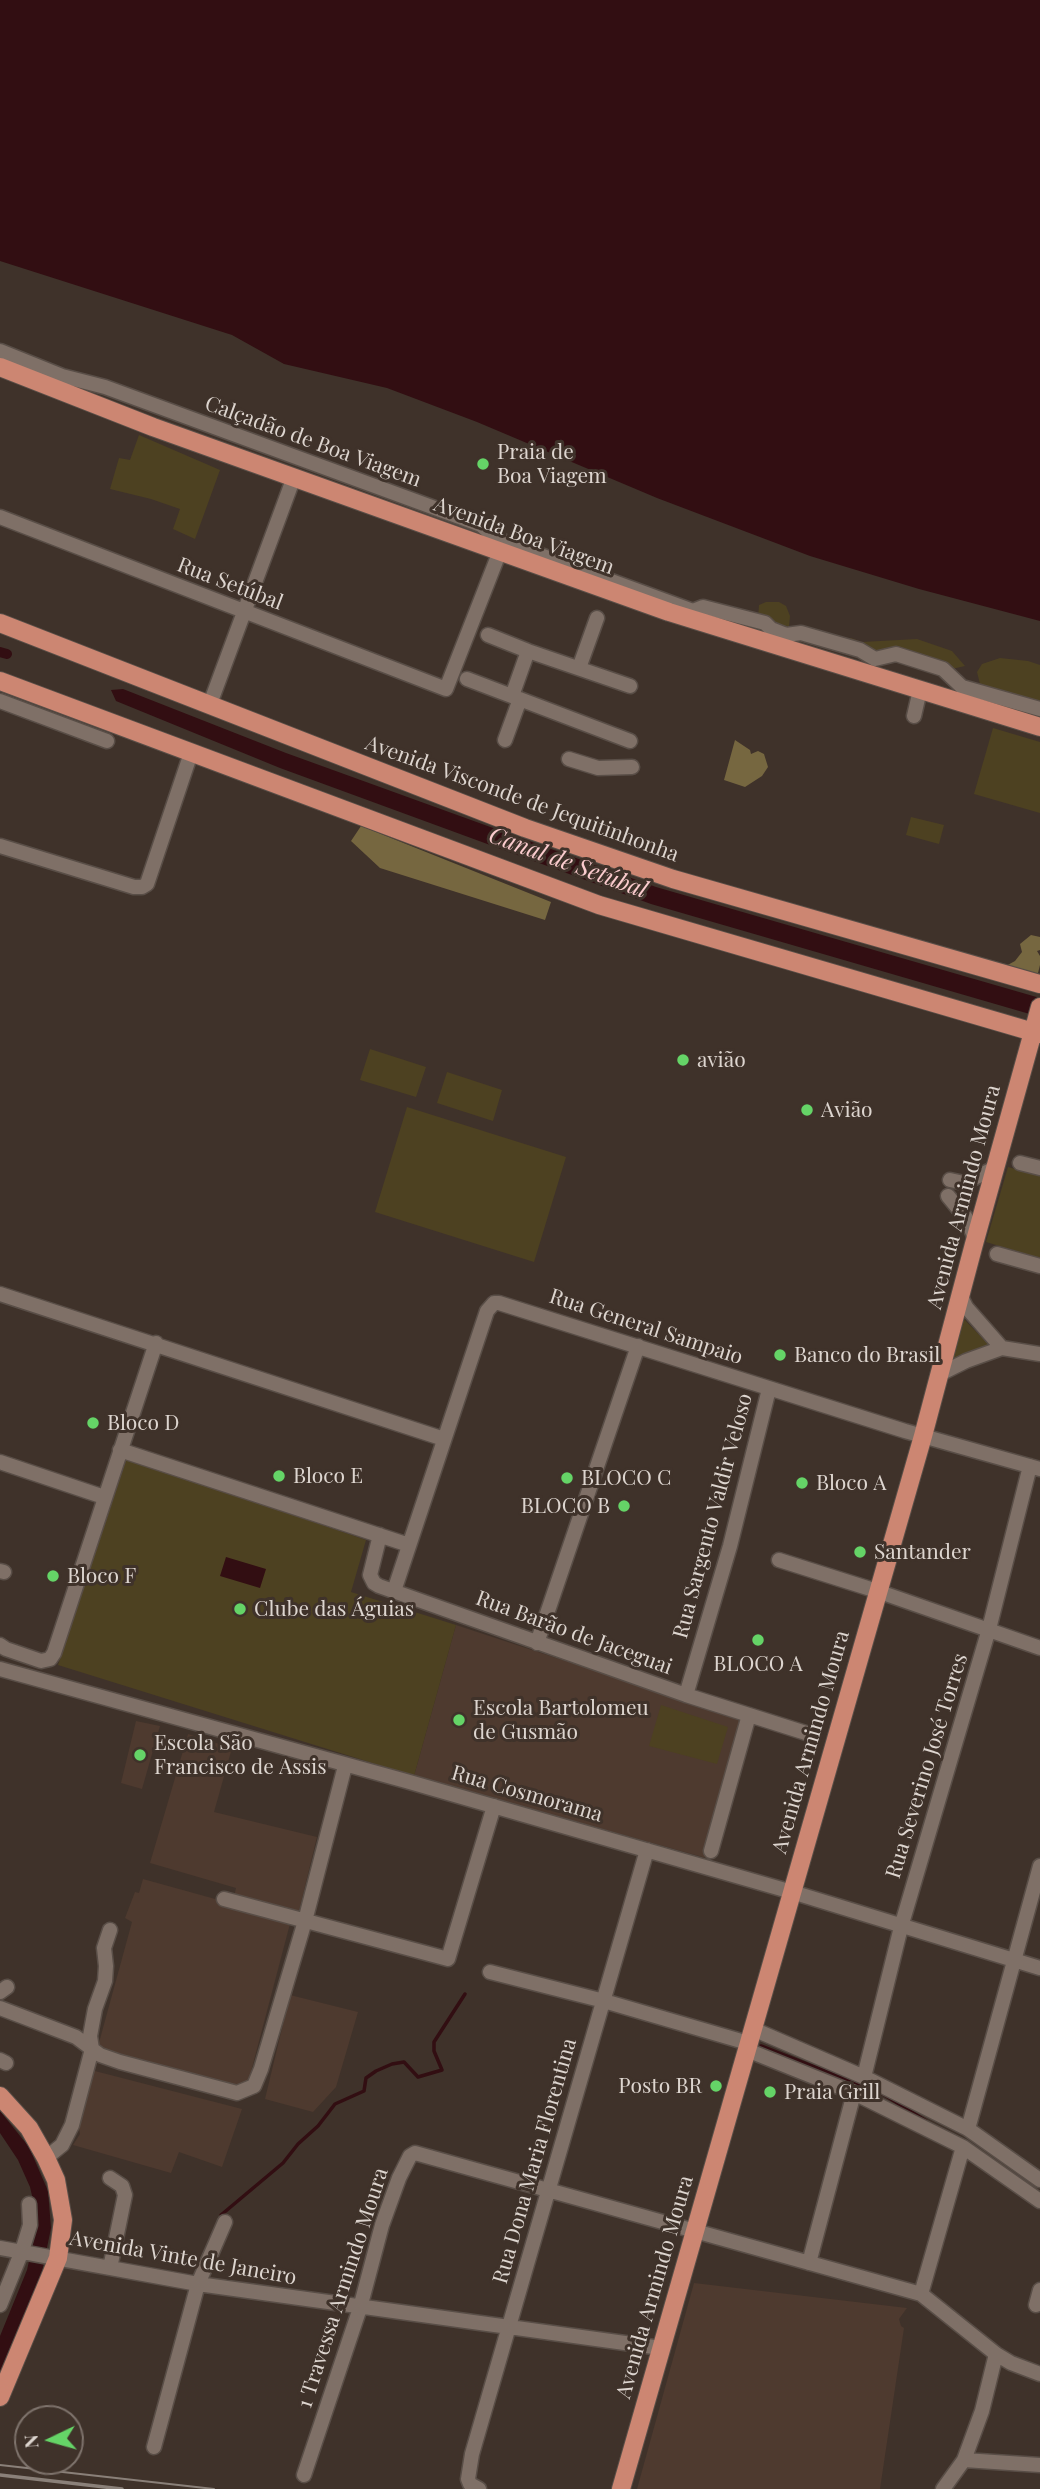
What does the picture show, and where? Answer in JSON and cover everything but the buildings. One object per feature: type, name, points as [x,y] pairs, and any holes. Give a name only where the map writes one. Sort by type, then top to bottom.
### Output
[{"type":"main road","name":"Avenida Boa Viagem","points":[[0,367],[153,427],[669,612],[1040,727]]},
{"type":"main road","name":"Avenida Visconde de Jequitinhonha","points":[[0,623],[525,828],[673,879],[1040,984]]},
{"type":"main road","points":[[0,681],[599,905],[1038,1023]]},
{"type":"main road","name":"Avenida Armindo Moura","points":[[621,2489],[923,1436],[975,1238],[1038,1023]]},
{"type":"main road","points":[[0,2096],[29,2128],[46,2158],[56,2180],[63,2220],[57,2258],[0,2397]]},
{"type":"street","name":"Calçadão de Boa Viagem","points":[[0,351],[62,376],[105,387],[481,525],[497,539],[693,611],[703,607],[728,613],[765,623],[771,629],[786,635],[801,634],[860,650],[875,659],[896,654],[943,668],[962,687],[1040,709]]},
{"type":"street","points":[[211,704],[293,477]]},
{"type":"street","name":"Rua Setúbal","points":[[0,517],[446,689],[500,551]]},
{"type":"street","points":[[579,668],[597,618]]},
{"type":"street","points":[[488,635],[630,686]]},
{"type":"street","points":[[505,740],[528,651]]},
{"type":"street","points":[[467,679],[630,741]]},
{"type":"street","points":[[914,716],[920,690]]},
{"type":"street","points":[[0,701],[107,741]]},
{"type":"street","points":[[0,846],[134,887],[147,884],[191,753]]},
{"type":"street","points":[[569,759],[598,768],[632,767]]},
{"type":"street","points":[[1020,1163],[1040,1168]]},
{"type":"street","points":[[975,1238],[966,1218],[952,1200],[958,1191],[957,1181],[995,1168]]},
{"type":"street","points":[[997,1254],[1040,1266]]},
{"type":"street","points":[[0,1294],[444,1438]]},
{"type":"street","points":[[960,1295],[966,1307],[1002,1349]]},
{"type":"street","name":"Rua General Sampaio","points":[[394,1591],[486,1311],[494,1303],[1035,1468]]},
{"type":"street","points":[[0,1645],[41,1661],[50,1659],[54,1653],[156,1343]]},
{"type":"street","points":[[537,1643],[638,1346]]},
{"type":"street","points":[[940,1374],[966,1361],[1002,1349],[1040,1354]]},
{"type":"street","name":"Rua Sargento Valdir Veloso","points":[[686,1695],[730,1546],[769,1389]]},
{"type":"street","points":[[120,1450],[410,1545]]},
{"type":"street","points":[[0,1462],[104,1497]]},
{"type":"street","name":"Rua Severino José Torres","points":[[864,2077],[901,1927],[1035,1468]]},
{"type":"street","name":"Rua Barão de Jaceguai","points":[[380,1535],[370,1575],[374,1583],[686,1695],[809,1734]]},
{"type":"street","points":[[779,1560],[1040,1648]]},
{"type":"street","name":"Rua Cosmorama","points":[[0,1669],[494,1806],[792,1892],[1040,1968]]},
{"type":"street","points":[[711,1851],[749,1715]]},
{"type":"street","points":[[0,2008],[76,2037],[92,2049],[120,2062],[237,2093],[254,2086],[305,1921],[345,1766]]},
{"type":"street","points":[[224,1899],[448,1959],[494,1806]]},
{"type":"street","name":"Rua Dona Maria Florentina","points":[[475,2486],[468,2470],[472,2454],[647,1850]]},
{"type":"street","points":[[968,2129],[1040,1866]]},
{"type":"street","points":[[46,2158],[62,2145],[68,2135],[92,2049],[90,2036],[104,1981],[104,1948],[110,1930]]},
{"type":"street","points":[[490,1972],[749,2040],[864,2077],[968,2129],[1040,2180]]},
{"type":"street","points":[[749,2040],[962,2147],[1040,2201]]},
{"type":"street","points":[[809,2263],[854,2093]]},
{"type":"street","points":[[962,2147],[921,2294],[996,2354],[1040,2374]]},
{"type":"street","name":"1 Travessa Armindo Moura","points":[[304,2475],[360,2308],[391,2201],[406,2163],[415,2153],[921,2294]]},
{"type":"street","points":[[110,2178],[122,2186],[125,2195],[110,2268]]},
{"type":"street","points":[[0,2305],[24,2251],[30,2225],[29,2204]]},
{"type":"street","points":[[154,2447],[198,2284],[225,2222]]},
{"type":"street","name":"Avenida Vinte de Janeiro","points":[[0,2248],[198,2284],[661,2348]]},
{"type":"street","points":[[1035,2305],[1040,2290]]},
{"type":"street","points":[[943,2489],[964,2460],[982,2411],[996,2354]]},
{"type":"street","points":[[964,2460],[1040,2465]]},
{"type":"shaded area","points":[[139,435],[220,470],[195,539],[173,529],[180,509],[110,489],[119,458],[130,460]]},
{"type":"shaded area","points":[[779,602],[786,606],[790,616],[789,627],[780,629],[758,619],[759,605]]},
{"type":"shaded area","points":[[851,638],[862,642],[917,639],[952,651],[965,666],[952,669],[877,656],[844,642]]},
{"type":"shaded area","points":[[1000,658],[1040,665],[1040,706],[981,688],[977,672],[982,664]]},
{"type":"shaded area","points":[[993,728],[1040,742],[1040,813],[974,794]]},
{"type":"shaded area","points":[[735,740],[750,750],[751,754],[758,751],[764,754],[768,767],[762,776],[745,787],[724,780]]},
{"type":"shaded area","points":[[911,817],[944,825],[939,844],[906,835]]},
{"type":"shaded area","points":[[361,826],[551,902],[545,920],[380,868],[351,841]]},
{"type":"shaded area","points":[[1031,935],[1040,937],[1040,950],[1037,951],[1040,965],[1036,981],[1004,967],[1015,961],[1022,952],[1020,944]]},
{"type":"shaded area","points":[[370,1049],[426,1067],[416,1097],[360,1080]]},
{"type":"shaded area","points":[[447,1072],[502,1090],[493,1121],[437,1103]]},
{"type":"shaded area","points":[[407,1107],[566,1157],[534,1262],[375,1212]]},
{"type":"shaded area","points":[[1008,1167],[1040,1176],[1040,1258],[986,1242]]},
{"type":"shaded area","points":[[961,1316],[990,1346],[950,1362]]},
{"type":"shaded area","name":"Clube das Águias","points":[[127,1458],[366,1540],[351,1592],[456,1625],[414,1776],[58,1665]]},
{"type":"shaded area","points":[[456,1625],[745,1720],[706,1858],[414,1776]]},
{"type":"shaded area","points":[[661,1705],[728,1727],[717,1764],[649,1746]]},
{"type":"shaded area","name":"Escola São Francisco de Assis","points":[[136,1721],[160,1726],[142,1789],[121,1783]]},
{"type":"shaded area","points":[[188,1734],[232,1748],[214,1812],[317,1837],[298,1915],[234,1897],[236,1888],[150,1863]]},
{"type":"shaded area","points":[[143,1879],[291,1920],[248,2083],[229,2089],[97,2050],[132,1922],[125,1918],[135,1892],[139,1893]]},
{"type":"shaded area","points":[[290,1995],[358,2012],[336,2087],[313,2112],[265,2099]]},
{"type":"shaded area","points":[[91,2070],[242,2109],[222,2167],[179,2152],[171,2173],[73,2145],[80,2134],[77,2118]]},
{"type":"shaded area","points":[[694,2283],[907,2308],[899,2319],[904,2328],[880,2489],[637,2489]]},
{"type":"water","points":[[0,0],[1040,0],[1040,621],[919,589],[810,556],[657,498],[477,422],[387,388],[284,364],[232,335],[0,261]]},
{"type":"water","name":"Canal de Setúbal","points":[[123,689],[286,753],[656,887],[1040,998],[1040,1017],[651,904],[280,768],[116,701],[111,690]]},
{"type":"water","points":[[226,1557],[266,1569],[260,1588],[220,1576]]},
{"type":"water","points":[[0,2111],[29,2147],[48,2191],[51,2228],[42,2272],[0,2377],[0,2336],[27,2270],[38,2221],[30,2187],[18,2160],[0,2133]]},
{"type":"waterway","points":[[0,652],[7,654]]},
{"type":"waterway","points":[[221,2215],[283,2163],[335,2104],[364,2091],[366,2078],[376,2071],[404,2062],[418,2077],[442,2070],[434,2051],[434,2042],[465,1994]]},
{"type":"waterway","points":[[761,2046],[883,2094],[926,2121]]},
{"type":"tram line","points":[[0,2465],[214,2489]]},
{"type":"railway","points":[[0,2475],[122,2489]]},
{"type":"place","name":"Praia de Boa Viagem","points":[[483,464]]},
{"type":"place","name":"avião","points":[[683,1060]]},
{"type":"place","name":"Avião","points":[[807,1110]]},
{"type":"place","name":"Banco do Brasil","points":[[780,1355]]},
{"type":"place","name":"Bloco D","points":[[93,1423]]},
{"type":"place","name":"Bloco E","points":[[279,1476]]},
{"type":"place","name":"BLOCO C","points":[[567,1478]]},
{"type":"place","name":"Bloco A","points":[[802,1483]]},
{"type":"place","name":"BLOCO B","points":[[624,1506]]},
{"type":"place","name":"Santander","points":[[860,1552]]},
{"type":"place","name":"Bloco F","points":[[53,1576]]},
{"type":"place","name":"Clube das Águias","points":[[240,1609]]},
{"type":"place","name":"BLOCO A","points":[[758,1640]]},
{"type":"place","name":"Escola Bartolomeu de Gusmão","points":[[459,1720]]},
{"type":"place","name":"Escola São Francisco de Assis","points":[[140,1755]]},
{"type":"place","name":"Posto BR","points":[[716,2086]]},
{"type":"place","name":"Praia Grill","points":[[770,2092]]}]
